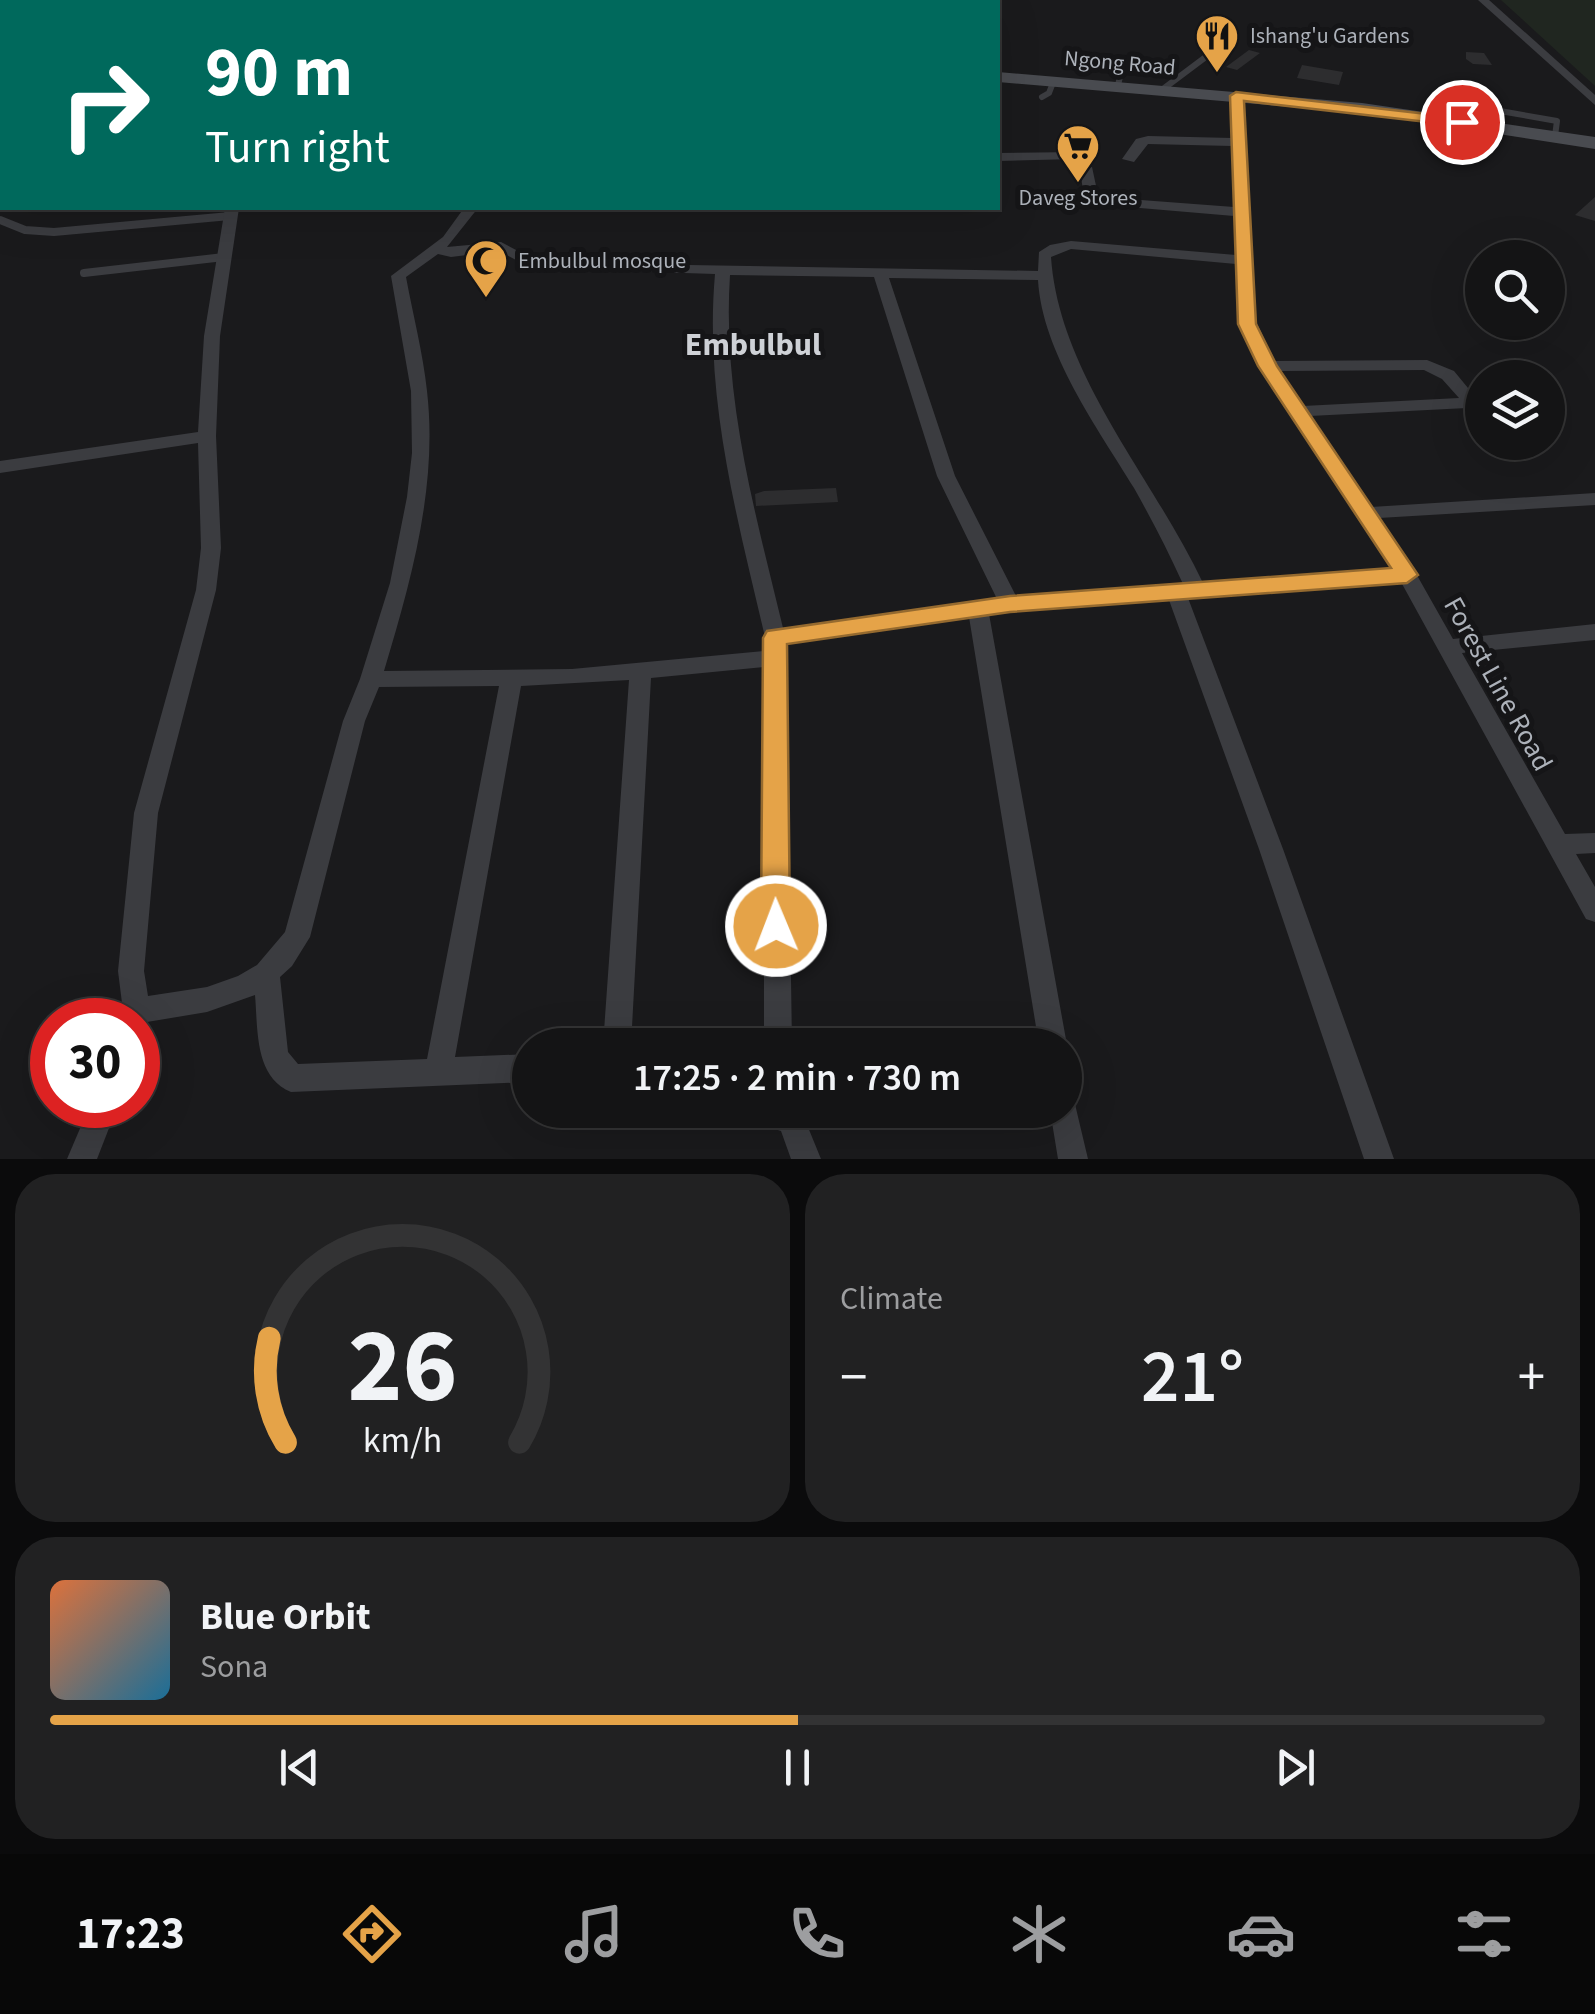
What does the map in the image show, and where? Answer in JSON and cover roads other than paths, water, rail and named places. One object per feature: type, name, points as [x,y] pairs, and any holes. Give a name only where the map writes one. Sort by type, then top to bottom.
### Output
[{"type":"main road","name":"Ngong Road","points":[[1000,77],[1236,96],[1496,127],[1595,144]]},
{"type":"street","points":[[1483,0],[1595,101]]},
{"type":"street","name":"Forest Line Road","points":[[1236,96],[1247,324],[1268,366],[1407,575],[1595,911]]},
{"type":"street","points":[[1129,159],[1140,142],[1148,140],[1238,142]]},
{"type":"street","points":[[1000,157],[1075,155]]},
{"type":"street","points":[[1088,170],[1091,197],[1098,201],[1240,212]]},
{"type":"street","points":[[160,1009],[214,997],[267,976],[288,952],[300,926],[354,721],[400,583],[422,454],[416,371],[398,276],[458,230],[470,210]]},
{"type":"street","points":[[134,998],[131,970],[146,813],[206,590],[212,548],[207,436],[212,336],[231,212]]},
{"type":"street","points":[[1242,260],[1064,246],[1044,256],[1046,302],[1114,443],[1163,521],[1378,1159]]},
{"type":"street","points":[[436,249],[451,253],[503,247],[532,264],[569,267],[1043,276]]},
{"type":"street","points":[[723,270],[718,320],[731,452],[776,648],[778,1028]]},
{"type":"street","points":[[880,272],[946,476],[1010,604]]},
{"type":"street","points":[[1268,366],[1427,364],[1448,375],[1465,395]]},
{"type":"street","points":[[1298,411],[1465,409]]},
{"type":"street","points":[[0,467],[207,436]]},
{"type":"street","points":[[1367,513],[1595,498]]},
{"type":"street","points":[[371,678],[511,679],[640,673],[978,608],[1407,575]]},
{"type":"street","points":[[978,608],[1050,1028]]},
{"type":"street","points":[[1448,647],[1595,632]]},
{"type":"street","points":[[617,1028],[640,673]]},
{"type":"street","points":[[438,1074],[511,679]]},
{"type":"street","points":[[1557,846],[1595,843]]},
{"type":"street","points":[[267,976],[275,1057],[291,1078],[512,1069]]},
{"type":"street","points":[[82,1159],[95,1128]]},
{"type":"street","points":[[793,1128],[806,1159]]},
{"type":"street","points":[[1067,1128],[1072,1159]]},
{"type":"lane","points":[[1163,90],[1212,52],[1225,49]]},
{"type":"lane","points":[[1118,85],[1124,60]]},
{"type":"lane","points":[[1042,98],[1050,93],[1054,80]]},
{"type":"lane","points":[[0,220],[25,230],[54,232],[231,212]]},
{"type":"lane","points":[[84,273],[224,257]]},
{"type":"place","name":"Ishang'u Gardens","points":[[1217,74]]},
{"type":"place","name":"Daveg Stores","points":[[1078,184]]},
{"type":"place","name":"Embulbul mosque","points":[[486,299]]},
{"type":"district","name":"Embulbul","points":[[753,345]]}]
